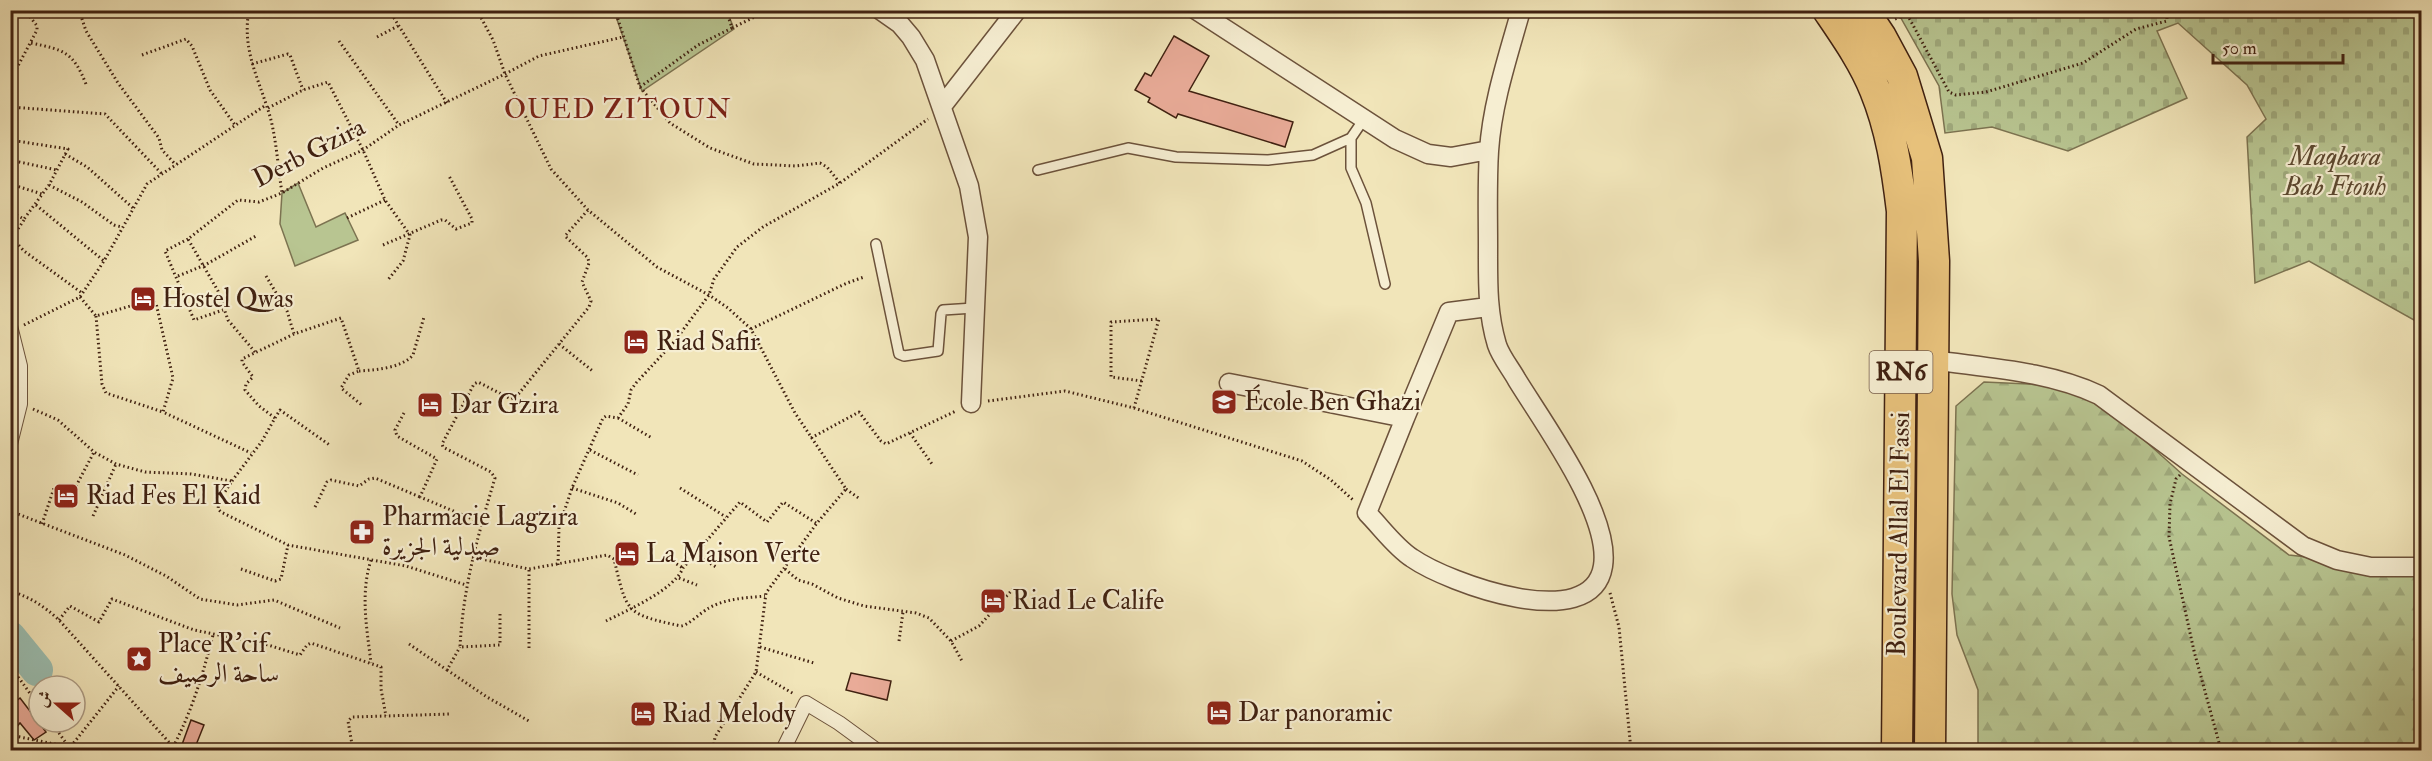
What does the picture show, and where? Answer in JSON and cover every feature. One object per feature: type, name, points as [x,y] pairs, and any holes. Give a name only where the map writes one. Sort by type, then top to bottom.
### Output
[{"type":"main road","name":"Boulevard Allal El Fassi","points":[[1828,10],[1875,88],[1889,132],[1897,168],[1902,211],[1897,750]]},
{"type":"main road","name":"Boulevard Allal El Fassi","points":[[1877,15],[1881,37],[1902,76],[1927,158],[1934,261],[1930,750]]},
{"type":"street","points":[[880,10],[900,24],[926,60],[969,186],[978,237],[971,403]]},
{"type":"street","points":[[943,105],[1017,10]]},
{"type":"street","points":[[1196,10],[1395,139],[1428,154],[1451,157],[1489,150]]},
{"type":"street","points":[[1488,307],[1449,312],[1367,513],[1411,557],[1437,572],[1485,589],[1539,601],[1569,601],[1589,592],[1598,582],[1603,565],[1601,533],[1581,487],[1497,347],[1488,307],[1489,150],[1500,87],[1521,10]]},
{"type":"street","points":[[10,444],[20,404],[20,366],[12,330]]},
{"type":"street","points":[[1933,360],[2064,381],[2080,386],[2099,395],[2303,546],[2337,560],[2371,567],[2421,567]]},
{"type":"street","points":[[1229,383],[1405,418]]},
{"type":"street","points":[[783,750],[806,703],[876,750]]},
{"type":"lane","points":[[1038,170],[1128,148],[1176,157],[1268,160],[1313,155],[1351,138],[1364,119]]},
{"type":"lane","points":[[1351,138],[1351,168],[1366,203],[1385,284]]},
{"type":"lane","points":[[876,244],[899,354],[904,356],[938,351],[943,310],[974,308]]},
{"type":"path","points":[[11,80],[31,43],[36,26],[24,10]]},
{"type":"path","points":[[79,10],[86,31],[118,83],[159,138],[162,150],[176,165]]},
{"type":"path","points":[[249,10],[245,30],[252,64],[267,107],[282,193]]},
{"type":"path","points":[[389,10],[447,103]]},
{"type":"path","points":[[477,10],[493,40],[505,74],[551,169],[588,210],[657,267],[709,295],[728,308],[751,329],[811,438],[846,489],[860,499]]},
{"type":"path","points":[[615,10],[640,87],[670,123],[710,148],[754,164],[796,166],[819,163],[826,167],[840,183]]},
{"type":"path","points":[[726,10],[732,28]]},
{"type":"path","points":[[640,87],[698,45],[769,10]]},
{"type":"path","points":[[1877,15],[1907,15],[1949,92],[1956,95],[1986,92],[2083,63],[2136,29],[2167,21],[2167,10]]},
{"type":"path","points":[[377,37],[398,26]]},
{"type":"path","name":"Derb Gzira","points":[[178,276],[165,251],[188,239],[238,200],[259,202],[282,193],[323,168],[363,150],[399,125],[539,56],[622,37]]},
{"type":"path","points":[[142,55],[186,39],[192,46],[210,90],[235,125]]},
{"type":"path","points":[[339,41],[399,125]]},
{"type":"path","points":[[31,43],[55,48],[74,59],[86,84]]},
{"type":"path","points":[[252,64],[290,55],[303,90]]},
{"type":"path","points":[[12,330],[81,295],[104,261],[147,184],[235,125],[303,90],[328,82],[363,150],[385,200],[410,235]]},
{"type":"path","points":[[618,418],[628,404],[631,390],[674,342],[709,295],[714,279],[737,247],[763,227],[840,183],[943,105]]},
{"type":"path","points":[[10,107],[105,114],[162,174]]},
{"type":"path","points":[[10,140],[68,149],[49,185],[12,238],[24,251],[81,295],[96,316],[102,384],[106,393],[163,412],[251,453]]},
{"type":"path","points":[[66,154],[87,167],[133,208]]},
{"type":"path","points":[[10,160],[57,170]]},
{"type":"path","points":[[383,245],[441,220],[445,220],[456,229],[472,223],[449,176]]},
{"type":"path","points":[[10,184],[42,194]]},
{"type":"path","points":[[49,185],[81,202],[114,225],[122,226]]},
{"type":"path","points":[[347,218],[385,200]]},
{"type":"path","points":[[36,204],[104,261]]},
{"type":"path","points":[[447,670],[460,647],[466,585],[495,478],[494,474],[442,447],[443,439],[474,384],[482,384],[511,399],[516,397],[589,307],[591,301],[582,282],[590,263],[588,258],[565,236],[588,210]]},
{"type":"path","points":[[10,212],[24,219]]},
{"type":"path","points":[[387,281],[403,261],[410,235]]},
{"type":"path","points":[[223,310],[194,320],[178,276],[205,265],[256,236]]},
{"type":"path","points":[[188,239],[218,291],[228,320],[255,352]]},
{"type":"path","points":[[266,276],[287,311],[294,334]]},
{"type":"path","points":[[751,329],[864,277]]},
{"type":"path","points":[[96,316],[151,300],[156,303],[174,378],[163,412]]},
{"type":"path","points":[[363,406],[341,388],[349,375],[359,371],[381,369],[410,359],[424,317]]},
{"type":"path","points":[[275,418],[259,406],[245,388],[253,377],[241,361],[255,352],[294,334],[341,318],[359,371]]},
{"type":"path","points":[[1134,408],[1142,381],[1159,319],[1111,322],[1111,376],[1142,381]]},
{"type":"path","points":[[559,344],[594,372]]},
{"type":"path","points":[[811,438],[856,412],[862,414],[884,443],[971,403],[1065,391],[1134,408],[1302,461],[1331,480],[1367,513]]},
{"type":"path","points":[[20,404],[58,420],[94,452],[116,464],[145,471],[191,474],[232,481]]},
{"type":"path","points":[[331,446],[280,410],[262,441],[251,453],[219,501],[218,509],[288,545],[406,566],[466,585]]},
{"type":"path","points":[[404,413],[394,430],[397,436],[437,459],[420,497]]},
{"type":"path","points":[[558,565],[559,527],[572,488],[606,416],[618,418],[652,438]]},
{"type":"path","points":[[910,433],[932,464]]},
{"type":"path","points":[[590,450],[638,475]]},
{"type":"path","points":[[42,524],[54,488],[60,486],[74,490],[94,452]]},
{"type":"path","points":[[2191,462],[2176,479],[2170,504],[2169,537],[2194,651],[2221,750]]},
{"type":"path","points":[[93,516],[116,464]]},
{"type":"path","points":[[315,507],[331,480],[355,486],[375,478],[482,523]]},
{"type":"path","points":[[572,488],[603,496],[636,514]]},
{"type":"path","points":[[680,488],[726,517]]},
{"type":"path","points":[[713,750],[715,737],[756,672],[765,596],[817,523],[846,489]]},
{"type":"path","points":[[606,621],[630,609],[679,578],[683,568],[740,502],[767,522],[783,502],[817,523]]},
{"type":"path","points":[[10,511],[124,555],[166,576],[200,599],[237,605],[274,600],[340,628]]},
{"type":"path","points":[[241,569],[275,580],[281,579],[288,545]]},
{"type":"path","points":[[695,554],[716,567]]},
{"type":"path","points":[[472,557],[529,569],[607,555],[614,559],[621,591],[630,609],[645,618],[684,626],[692,618],[721,602],[765,596]]},
{"type":"path","points":[[665,556],[683,568]]},
{"type":"path","points":[[370,560],[365,578],[366,618],[371,663]]},
{"type":"path","points":[[1603,565],[1619,627],[1631,750]]},
{"type":"path","points":[[529,569],[529,648]]},
{"type":"path","points":[[785,569],[798,580],[812,584],[838,598],[864,606],[916,613],[929,618],[951,641],[962,661]]},
{"type":"path","points":[[679,578],[697,585]]},
{"type":"path","points":[[951,641],[979,626],[1013,589]]},
{"type":"path","points":[[10,591],[24,595],[45,607],[59,620],[174,749],[199,688],[213,635]]},
{"type":"path","points":[[59,620],[68,605],[99,622],[112,599],[194,630],[268,645],[300,655],[311,643],[381,667],[381,689],[386,716]]},
{"type":"path","points":[[899,641],[903,612]]},
{"type":"path","points":[[460,647],[500,645],[501,614]]},
{"type":"path","points":[[409,644],[487,697],[529,721]]},
{"type":"path","points":[[760,648],[814,663]]},
{"type":"path","points":[[756,672],[803,699]]},
{"type":"path","points":[[10,673],[19,678],[27,689]]},
{"type":"path","points":[[69,749],[119,686]]},
{"type":"path","points":[[353,750],[349,719],[352,717],[451,714]]},
{"type":"path","points":[[59,734],[69,749]]},
{"type":"path","points":[[10,735],[77,750]]},
{"type":"green space","points":[[614,11],[727,11],[734,29],[642,91]]},
{"type":"green space","name":"Maqbara Bab Ftouh","points":[[1897,11],[2421,11],[2421,324],[2309,261],[2255,283],[2247,137],[2266,119],[2247,85],[2178,23],[2157,31],[2187,98],[2068,151],[1992,127],[1945,133],[1939,86]]},
{"type":"green space","points":[[298,183],[316,227],[345,213],[358,240],[295,266],[280,224],[282,193]]},
{"type":"green space","points":[[1984,382],[2074,386],[2104,404],[2182,474],[2289,555],[2421,570],[2421,750],[1978,750],[1978,690],[1957,635],[1952,594],[1956,406]]},
{"type":"building","points":[[1174,36],[1209,56],[1189,91],[1293,122],[1285,147],[1178,114],[1176,118],[1148,102],[1150,98],[1135,90],[1145,73],[1151,76]]},
{"type":"building","points":[[851,673],[891,681],[887,700],[846,690]]},
{"type":"building","points":[[20,698],[27,707],[27,732],[20,723],[10,735],[10,706]]},
{"type":"building","points":[[191,720],[204,725],[194,750],[180,750]]},
{"type":"building","points":[[29,734],[43,734],[34,740]]},
{"type":"waterway","points":[[10,637],[37,670]]},
{"type":"place","name":"Hostel Qwas","points":[[143,299]]},
{"type":"place","name":"Riad Safir","points":[[636,342]]},
{"type":"place","name":"École Ben Ghazi","points":[[1224,402]]},
{"type":"place","name":"Dar Gzira","points":[[430,405]]},
{"type":"place","name":"Riad Fes El Kaid","points":[[66,496]]},
{"type":"place","name":"Pharmacie Lagzira صيدلية الجزيرة","points":[[362,532]]},
{"type":"place","name":"La Maison Verte","points":[[627,554]]},
{"type":"place","name":"Riad Le Calife","points":[[993,601]]},
{"type":"place","name":"Place R'cif ساحة الرصيف","points":[[139,659]]},
{"type":"place","name":"Dar panoramic","points":[[1219,713]]},
{"type":"place","name":"Riad Melody","points":[[643,714]]},
{"type":"district","name":"OUED ZITOUN","points":[[618,109]]}]
